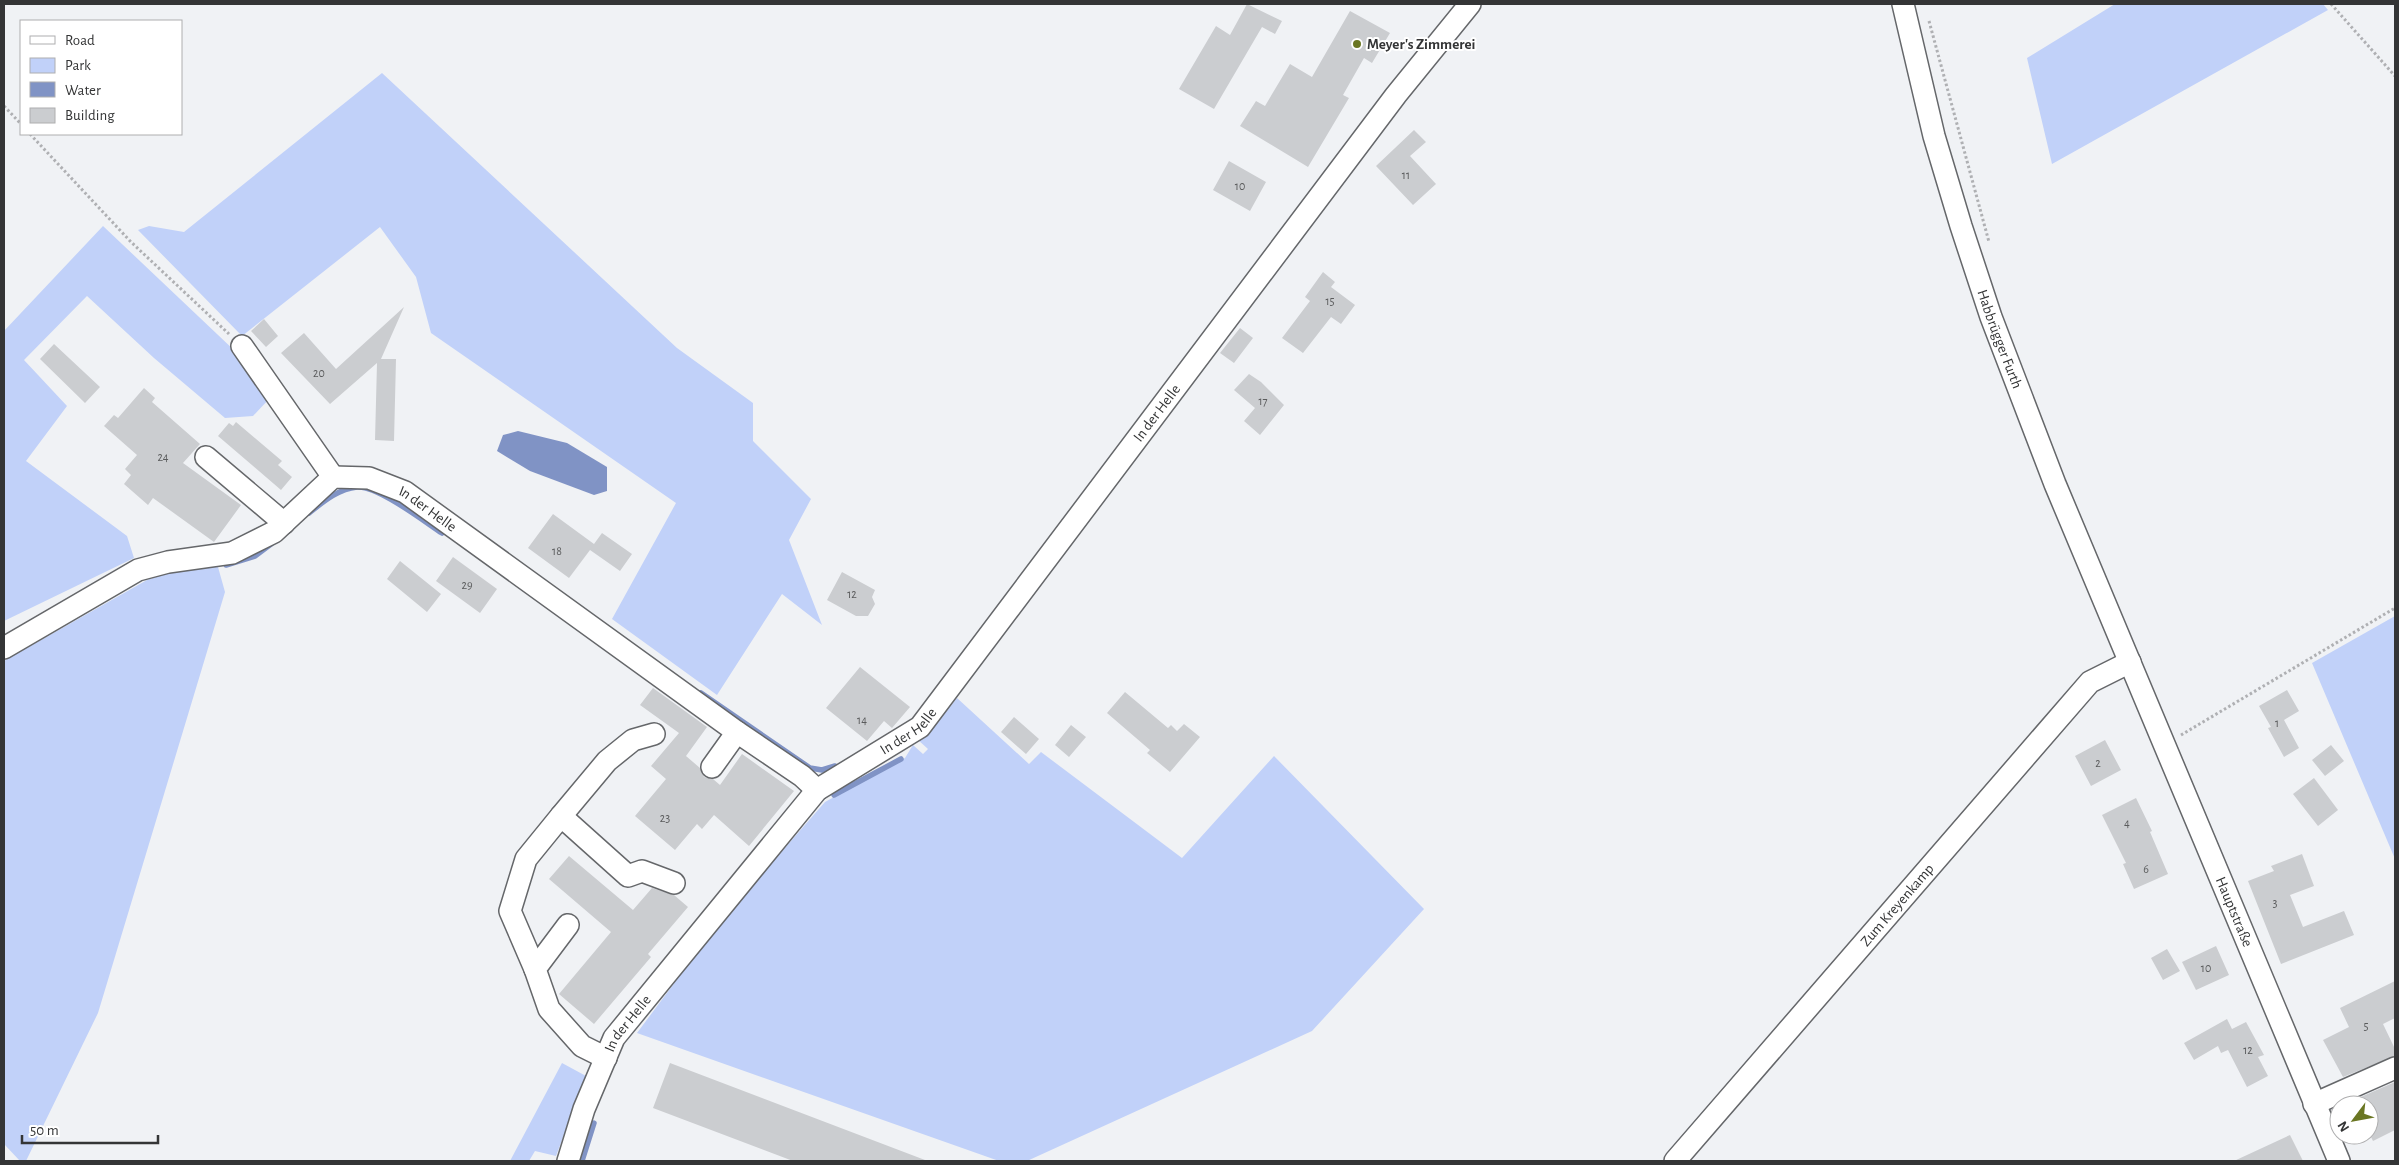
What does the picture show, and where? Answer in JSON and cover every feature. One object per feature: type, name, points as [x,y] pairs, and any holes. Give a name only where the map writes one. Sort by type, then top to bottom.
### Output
[{"type":"street","name":"In der Helle","points":[[568,1161],[584,1109],[614,1038],[817,790],[920,727],[1396,95],[1470,4]]},
{"type":"street","name":"Habbrügger Furth","points":[[1903,4],[1934,136],[1960,226],[1991,316],[2055,484],[2130,662]]},
{"type":"street","points":[[4,648],[138,570],[168,562],[232,553],[274,532],[333,477],[242,346]]},
{"type":"street","points":[[206,457],[284,524]]},
{"type":"street","name":"In der Helle","points":[[333,477],[369,478],[405,492],[736,732],[802,776],[817,790]]},
{"type":"street","name":"Hauptstraße","points":[[2130,662],[2339,1161]]},
{"type":"street","name":"Zum Kreyenkamp","points":[[1675,1161],[2090,682],[2130,662]]},
{"type":"street","points":[[712,767],[736,732]]},
{"type":"street","points":[[606,1058],[582,1046],[549,1009],[535,969],[510,911],[526,859],[607,761],[633,740],[654,734]]},
{"type":"street","points":[[561,816],[628,876],[642,871],[674,883]]},
{"type":"street","points":[[535,969],[568,925]]},
{"type":"street","points":[[2314,1104],[2395,1068]]},
{"type":"path","points":[[2331,4],[2395,76]]},
{"type":"path","points":[[1927,12],[1991,251]]},
{"type":"path","points":[[4,106],[20,123]]},
{"type":"path","points":[[31,135],[132,242],[242,346]]},
{"type":"path","points":[[2177,737],[2395,608]]},
{"type":"green space","points":[[2115,4],[2323,4],[2328,10],[2052,164],[2027,58]]},
{"type":"green space","points":[[382,73],[677,348],[753,403],[753,441],[811,499],[789,540],[822,625],[782,594],[717,695],[612,619],[676,503],[431,333],[416,277],[380,227],[242,336],[138,230],[149,226],[184,232]]},
{"type":"green space","points":[[103,226],[236,352],[270,398],[253,416],[225,418],[154,358],[87,296],[24,360],[67,406],[26,461],[127,536],[134,558],[4,621],[4,331]]},
{"type":"green space","points":[[191,565],[218,567],[225,592],[98,1013],[26,1161],[20,1161],[4,1144],[4,661],[147,580]]},
{"type":"green space","points":[[2395,616],[2395,859],[2312,663]]},
{"type":"green space","points":[[957,698],[1029,764],[1041,752],[1182,858],[1274,756],[1424,909],[1312,1031],[1027,1161],[999,1161],[637,1033],[720,922],[825,802],[905,758],[913,745],[923,754],[928,749],[917,739],[938,722]]},
{"type":"green space","points":[[562,1063],[586,1076],[556,1156],[535,1151],[529,1161],[510,1161]]},
{"type":"water","points":[[518,431],[567,443],[607,467],[607,491],[594,495],[530,471],[497,451],[503,435]]},
{"type":"building","points":[[1247,4],[1282,21],[1275,34],[1262,27],[1214,109],[1179,89],[1216,26],[1230,35]]},
{"type":"building","points":[[1350,11],[1390,33],[1372,63],[1364,58],[1343,95],[1349,98],[1308,167],[1240,126],[1256,101],[1265,106],[1290,64],[1312,77]]},
{"type":"building","points":[[1414,130],[1426,142],[1410,156],[1436,184],[1413,205],[1376,166]]},
{"type":"building","points":[[1229,161],[1266,182],[1250,211],[1213,190]]},
{"type":"building","points":[[1323,272],[1335,282],[1331,287],[1355,305],[1341,324],[1331,317],[1303,353],[1282,338],[1310,301],[1305,297]]},
{"type":"building","points":[[404,307],[381,359],[396,359],[394,441],[375,440],[377,363],[330,404],[281,353],[304,333],[336,369]]},
{"type":"building","points":[[264,319],[278,336],[266,347],[251,331]]},
{"type":"building","points":[[1240,328],[1253,338],[1234,363],[1220,353]]},
{"type":"building","points":[[54,344],[100,387],[85,403],[40,359]]},
{"type":"building","points":[[1249,374],[1261,382],[1284,405],[1260,435],[1244,421],[1255,408],[1234,390]]},
{"type":"building","points":[[144,388],[155,398],[152,402],[200,444],[183,463],[241,505],[214,542],[153,498],[148,505],[124,484],[131,475],[125,469],[137,455],[104,426],[114,415],[118,418]]},
{"type":"building","points":[[236,422],[282,461],[278,465],[292,477],[281,490],[218,436],[229,423],[233,426]]},
{"type":"building","points":[[553,514],[594,544],[602,533],[632,554],[620,571],[590,550],[569,578],[528,548]]},
{"type":"building","points":[[453,557],[497,589],[480,613],[436,581]]},
{"type":"building","points":[[400,561],[441,594],[427,612],[387,579]]},
{"type":"building","points":[[842,572],[875,590],[872,597],[875,604],[868,616],[856,616],[827,600]]},
{"type":"building","points":[[860,667],[910,707],[892,728],[884,721],[867,741],[826,708]]},
{"type":"building","points":[[653,688],[707,727],[686,756],[700,768],[704,777],[713,779],[720,785],[742,754],[794,791],[749,846],[714,815],[702,829],[697,824],[675,850],[635,816],[666,779],[651,766],[679,733],[640,705]]},
{"type":"building","points":[[2287,690],[2299,711],[2284,720],[2299,748],[2284,757],[2268,728],[2271,727],[2259,706]]},
{"type":"building","points":[[1125,692],[1168,728],[1171,725],[1177,731],[1184,724],[1200,737],[1170,772],[1147,753],[1150,750],[1107,713]]},
{"type":"building","points":[[1014,717],[1039,739],[1026,754],[1001,732]]},
{"type":"building","points":[[1071,725],[1086,737],[1069,757],[1055,745]]},
{"type":"building","points":[[2105,740],[2121,770],[2091,786],[2075,756]]},
{"type":"building","points":[[2331,745],[2344,761],[2325,776],[2312,760]]},
{"type":"building","points":[[2314,778],[2338,810],[2318,826],[2293,794]]},
{"type":"building","points":[[2136,798],[2152,831],[2150,832],[2168,874],[2134,889],[2123,864],[2126,863],[2102,815]]},
{"type":"building","points":[[2302,854],[2314,886],[2290,895],[2303,927],[2344,911],[2354,935],[2281,964],[2248,881],[2274,871],[2271,866]]},
{"type":"building","points":[[569,856],[633,910],[652,888],[674,895],[688,907],[648,954],[651,957],[594,1024],[559,994],[611,932],[549,879]]},
{"type":"building","points":[[2216,946],[2229,975],[2196,990],[2182,962]]},
{"type":"building","points":[[2167,949],[2180,971],[2163,980],[2151,958]]},
{"type":"building","points":[[2395,981],[2395,1018],[2383,1024],[2395,1049],[2395,1056],[2343,1077],[2323,1040],[2349,1027],[2340,1008]]},
{"type":"building","points":[[2227,1019],[2232,1029],[2246,1022],[2264,1055],[2258,1057],[2268,1076],[2247,1087],[2228,1050],[2221,1053],[2218,1046],[2194,1060],[2184,1043]]},
{"type":"building","points":[[670,1063],[925,1161],[793,1161],[653,1108]]},
{"type":"building","points":[[2395,1082],[2395,1130],[2379,1138],[2379,1095],[2365,1095]]},
{"type":"building","points":[[2290,1135],[2303,1161],[2234,1161]]},
{"type":"waterway","points":[[309,513],[343,490],[357,487],[366,488],[388,498],[442,533]]},
{"type":"waterway","points":[[226,565],[255,556],[271,544]]},
{"type":"waterway","points":[[701,693],[810,768],[822,770],[835,766]]},
{"type":"waterway","points":[[834,795],[901,759]]},
{"type":"waterway","points":[[582,1161],[594,1123]]},
{"type":"place","name":"Meyer's Zimmerei","points":[[1357,44]]}]
